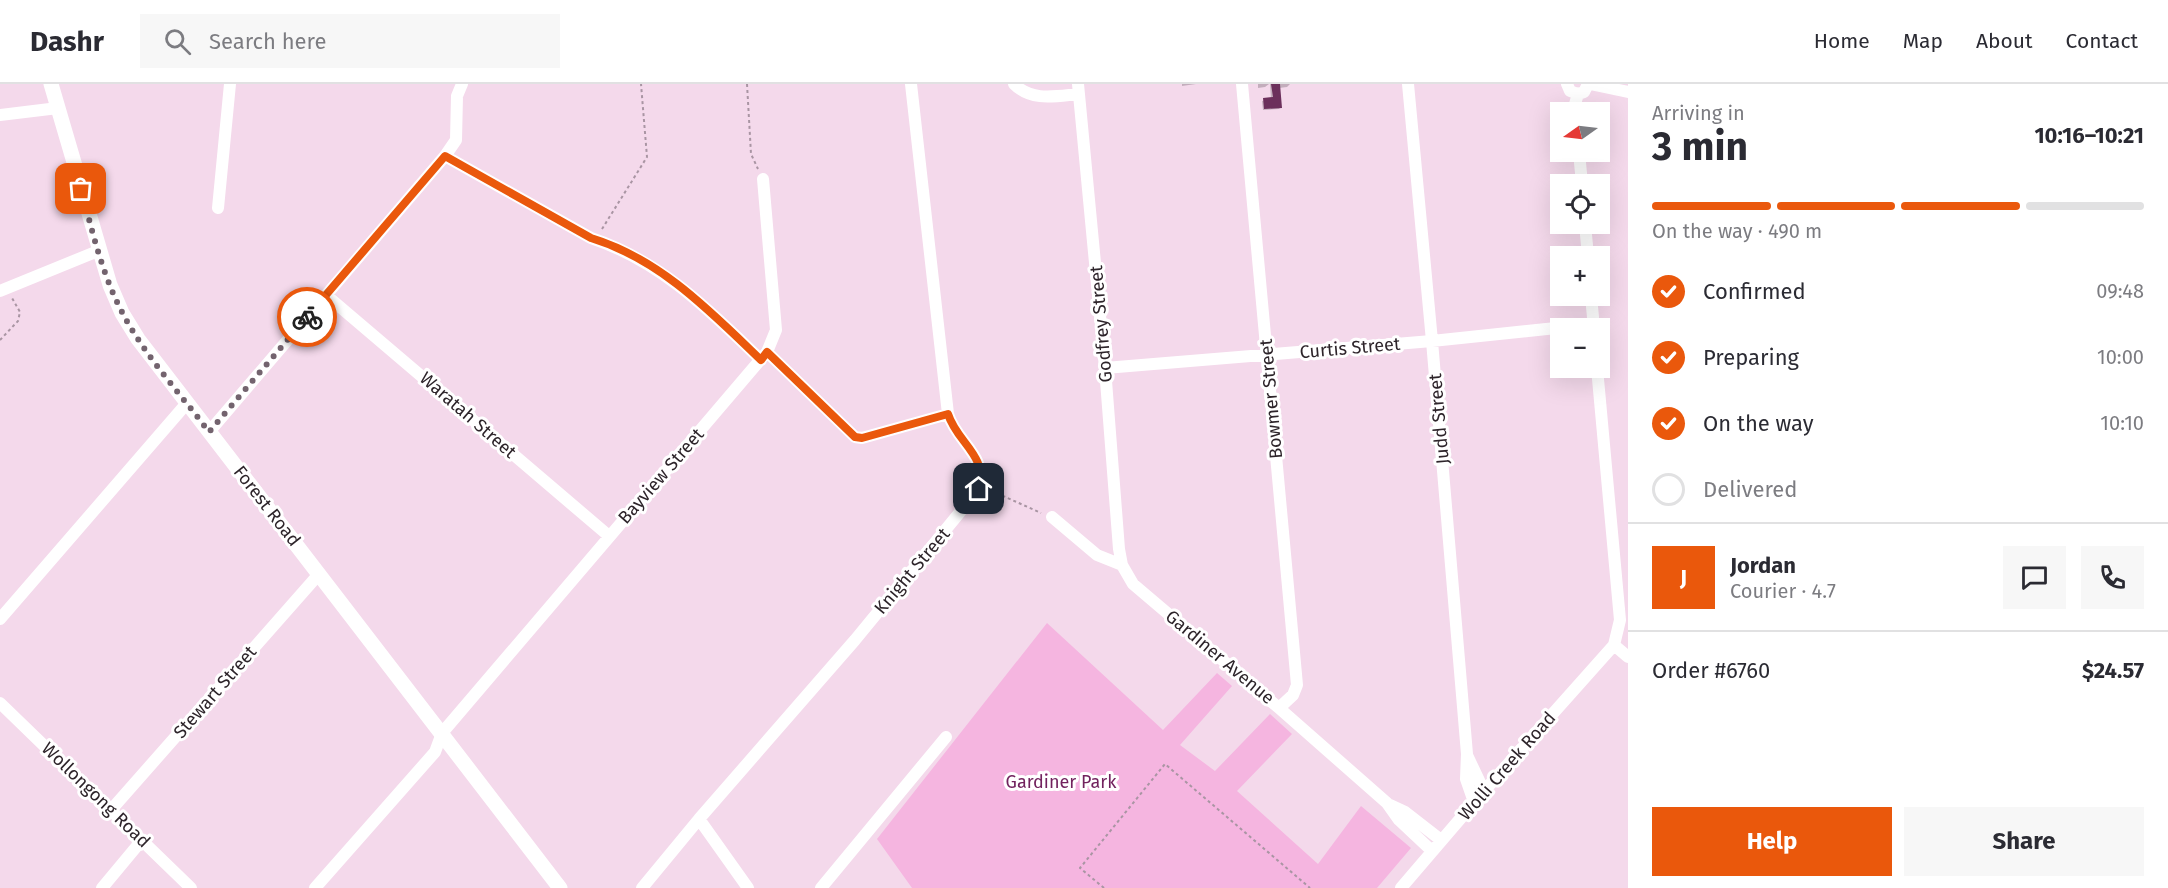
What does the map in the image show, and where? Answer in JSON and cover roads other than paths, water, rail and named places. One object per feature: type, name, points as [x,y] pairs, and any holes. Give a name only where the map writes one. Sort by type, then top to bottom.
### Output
[{"type":"main road","name":"Forest Road","points":[[51,84],[98,251],[122,313],[138,339],[560,888]]},
{"type":"street","points":[[218,208],[230,84]]},
{"type":"street","points":[[209,432],[445,156],[456,140],[457,91],[462,84]]},
{"type":"street","name":"Knight Street","points":[[642,888],[855,640],[979,489],[981,474],[977,459],[955,432],[948,414],[911,84]]},
{"type":"street","points":[[1014,84],[1028,94],[1039,96],[1079,89]]},
{"type":"street","name":"Bowmer Street","points":[[1242,84],[1297,684],[1293,695],[1279,708]]},
{"type":"street","name":"Judd Street","points":[[1408,84],[1467,754],[1466,779],[1474,802]]},
{"type":"street","points":[[1567,84],[1570,91],[1578,94],[1584,92],[1589,84],[1628,92]]},
{"type":"street","name":"Godfrey Street","points":[[1079,89],[1122,565]]},
{"type":"street","points":[[1576,102],[1578,94]]},
{"type":"street","points":[[0,115],[58,108]]},
{"type":"street","points":[[445,156],[596,239],[615,246],[656,269],[690,292],[855,437],[862,438],[948,414]]},
{"type":"street","name":"Bayview Street","points":[[315,888],[435,752],[442,733],[764,356],[776,330],[763,179]]},
{"type":"street","points":[[3,290],[98,251]]},
{"type":"street","name":"Waratah Street","points":[[326,295],[609,536]]},
{"type":"street","name":"Curtis Street","points":[[1105,368],[1550,330]]},
{"type":"street","points":[[1598,378],[1620,620],[1614,645],[1628,657]]},
{"type":"street","points":[[0,620],[187,403]]},
{"type":"street","points":[[1052,517],[1097,555],[1122,565]]},
{"type":"street","name":"Gardiner Avenue","points":[[1122,565],[1133,584],[1386,803],[1399,820],[1432,851]]},
{"type":"street","name":"Stewart Street","points":[[111,810],[319,574]]},
{"type":"street","name":"Wolli Creek Road","points":[[1401,888],[1614,645]]},
{"type":"street","name":"Wollongong Road","points":[[0,703],[191,888]]},
{"type":"street","points":[[821,888],[946,737]]},
{"type":"street","name":"Judd Street","points":[[1467,754],[1484,791]]},
{"type":"street","name":"Gardiner Avenue","points":[[1386,803],[1405,812],[1441,840]]},
{"type":"street","points":[[699,819],[748,888]]},
{"type":"street","points":[[102,888],[142,840]]},
{"type":"park label","name":"Gardiner Park","points":[[1061,782]]}]
